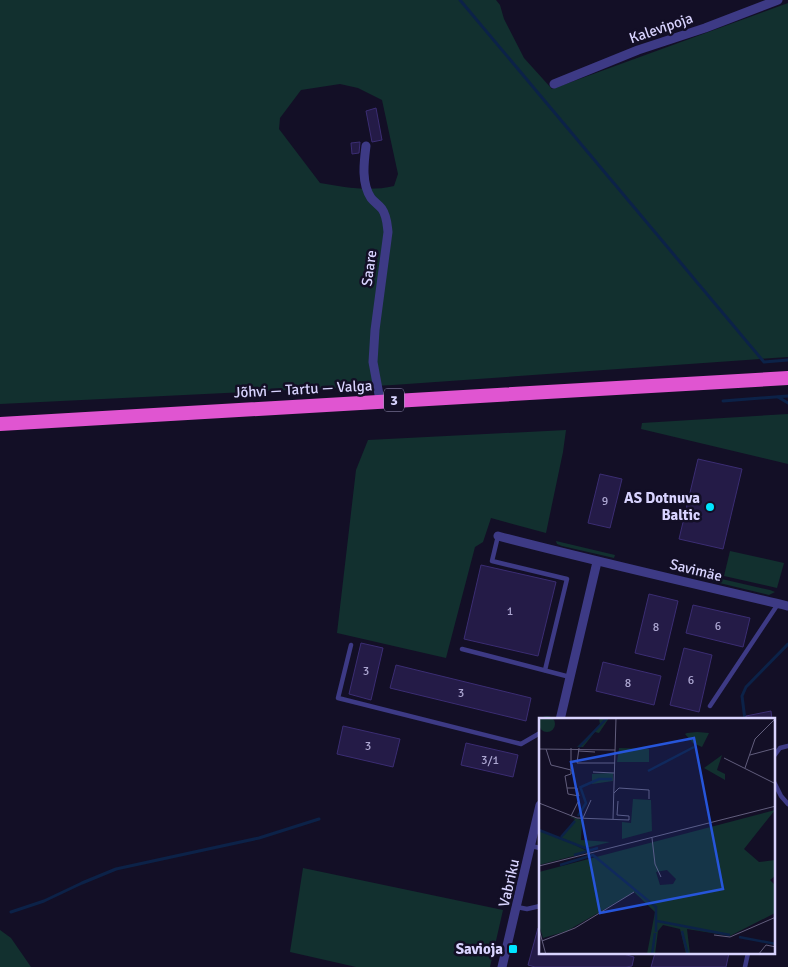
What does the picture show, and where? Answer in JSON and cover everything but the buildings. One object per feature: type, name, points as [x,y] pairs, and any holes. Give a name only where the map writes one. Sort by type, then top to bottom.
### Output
[{"type":"highway","name":"Jõhvi — Tartu — Valga","points":[[0,424],[380,400],[788,378]]},
{"type":"street","name":"Kalevipoja","points":[[554,84],[638,50],[778,0]]},
{"type":"street","name":"Saare","points":[[366,146],[364,163],[366,188],[371,199],[382,209],[387,219],[388,232],[375,330],[373,362],[380,400]]},
{"type":"street","name":"Savimäe","points":[[498,536],[597,562],[661,575],[788,606]]},
{"type":"street","points":[[560,718],[597,562]]},
{"type":"street","name":"Vabriku","points":[[502,967],[517,907],[536,847],[539,816]]},
{"type":"lane","points":[[498,536],[492,561],[567,579],[545,670]]},
{"type":"lane","points":[[710,706],[778,604]]},
{"type":"lane","points":[[351,645],[338,698],[521,744],[539,734]]},
{"type":"lane","points":[[462,649],[570,677]]},
{"type":"lane","points":[[776,753],[780,748],[788,746]]},
{"type":"lane","points":[[776,786],[788,804]]},
{"type":"lane","points":[[517,907],[527,909],[539,906]]},
{"type":"lane","points":[[745,967],[748,954]]},
{"type":"green space","points":[[0,0],[496,0],[524,58],[552,89],[788,3],[788,357],[393,385],[0,404]],"holes":[[[340,84],[358,88],[382,100],[398,174],[394,186],[366,189],[320,183],[279,129],[280,118],[301,90]]]},
{"type":"green space","points":[[788,414],[788,464],[641,429],[642,423]]},
{"type":"green space","points":[[566,430],[546,533],[491,518],[483,542],[475,547],[446,658],[337,633],[356,470],[368,440]]},
{"type":"green space","points":[[556,541],[615,555],[614,558],[562,546],[557,544]]},
{"type":"green space","points":[[730,551],[784,563],[777,588],[724,576]]},
{"type":"green space","points":[[674,568],[775,592],[769,595],[678,573]]},
{"type":"green space","points":[[303,868],[503,910],[490,967],[356,967],[290,952]]},
{"type":"green space","points":[[0,930],[11,938],[31,967],[0,967]]},
{"type":"waterway","points":[[460,0],[764,362],[788,360]]},
{"type":"waterway","points":[[723,401],[788,396]]},
{"type":"waterway","points":[[778,397],[788,403]]},
{"type":"waterway","points":[[745,718],[742,696],[746,687],[788,644]]},
{"type":"waterway","points":[[11,912],[44,901],[116,869],[259,838],[319,819]]},
{"type":"place","name":"AS Dotnuva Baltic","points":[[710,507]]},
{"type":"place","name":"Savioja","points":[[513,949]]}]
